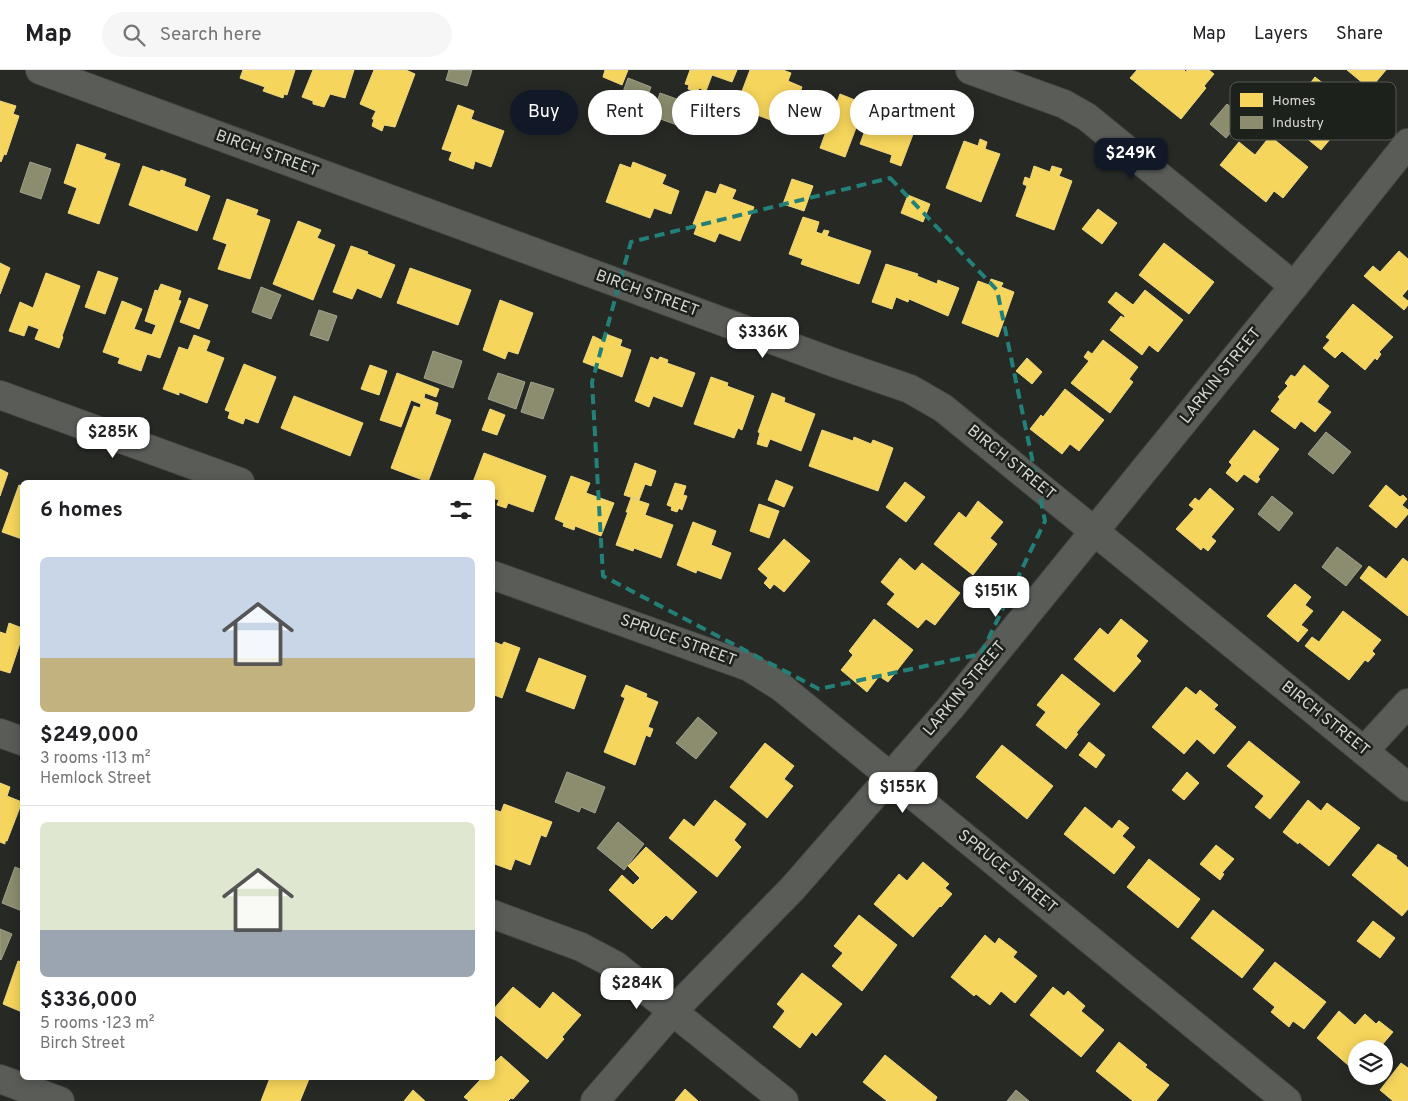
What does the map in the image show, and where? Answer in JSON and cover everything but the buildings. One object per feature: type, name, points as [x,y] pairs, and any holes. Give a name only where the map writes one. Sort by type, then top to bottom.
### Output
[{"type":"street","name":"BIRCH STREET","points":[[40,70],[825,360],[910,389],[943,408],[1408,786]]},
{"type":"street","points":[[970,70],[1064,104],[1087,117],[1294,286]]},
{"type":"street","name":"LARKIN STREET","points":[[595,1101],[673,1011],[793,888],[952,706],[1095,532],[1408,143]]},
{"type":"street","points":[[0,395],[234,480]]},
{"type":"street","name":"SPRUCE STREET","points":[[495,576],[749,666],[781,687],[1287,1101]]},
{"type":"street","points":[[1364,751],[1408,703]]},
{"type":"street","points":[[0,733],[20,740]]},
{"type":"street","points":[[495,915],[581,947],[615,965],[784,1101]]},
{"type":"street","points":[[0,1079],[60,1101]]},
{"type":"highlighted area","points":[[890,178],[997,290],[1045,521],[981,654],[819,689],[603,576],[592,382],[631,242]]}]
